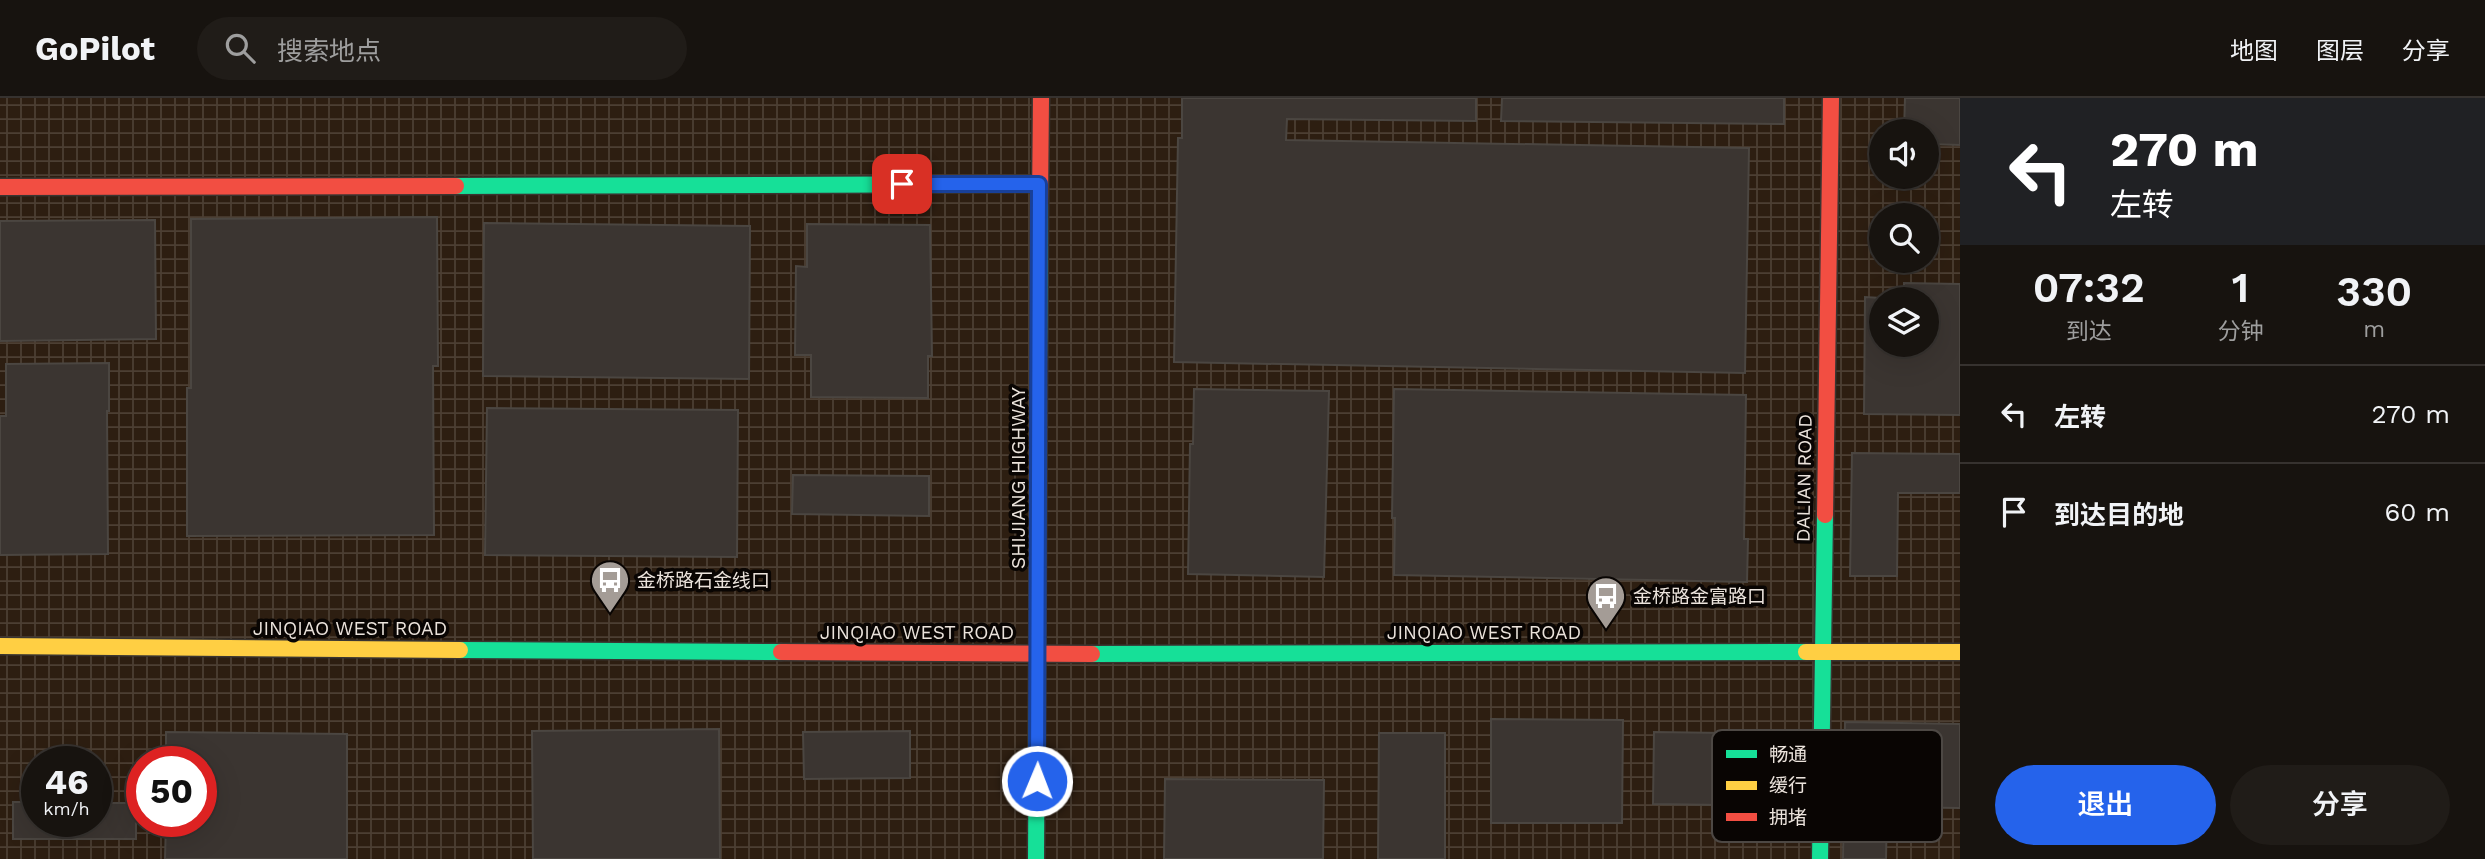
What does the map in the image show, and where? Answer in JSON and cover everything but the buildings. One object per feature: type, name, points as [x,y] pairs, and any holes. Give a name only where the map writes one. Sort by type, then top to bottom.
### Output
[{"type":"street","name":"SHIJIANG HIGHWAY","points":[[1036,859],[1041,98]]},
{"type":"street","name":"DALIAN ROAD","points":[[1821,730],[1831,98]]},
{"type":"street","points":[[0,187],[1039,184]]},
{"type":"street","name":"JINQIAO WEST ROAD","points":[[0,646],[1039,654],[1960,652]]},
{"type":"shaded area","points":[[0,98],[1960,98],[1960,859],[0,859]]},
{"type":"traffic: fast","points":[[456,186],[1039,184]]},
{"type":"traffic: fast","points":[[1036,859],[1040,201]]},
{"type":"traffic: fast","points":[[1822,730],[1825,515]]},
{"type":"traffic: fast","points":[[460,650],[781,652]]},
{"type":"traffic: fast","points":[[1092,654],[1806,652]]},
{"type":"traffic: fast","points":[[1820,842],[1820,859]]},
{"type":"traffic: slow","points":[[0,646],[460,650]]},
{"type":"traffic: slow","points":[[1806,652],[1960,652]]},
{"type":"traffic: jam","points":[[1040,201],[1041,98]]},
{"type":"traffic: jam","points":[[1825,515],[1831,98]]},
{"type":"traffic: jam","points":[[0,187],[456,186]]},
{"type":"traffic: jam","points":[[781,652],[1092,654]]},
{"type":"place","name":"金桥路石金线口","points":[[610,614]]},
{"type":"place","name":"金桥路金富路口","points":[[1606,630]]},
{"type":"route","points":[[902,184],[1039,184],[1037,781]]}]
